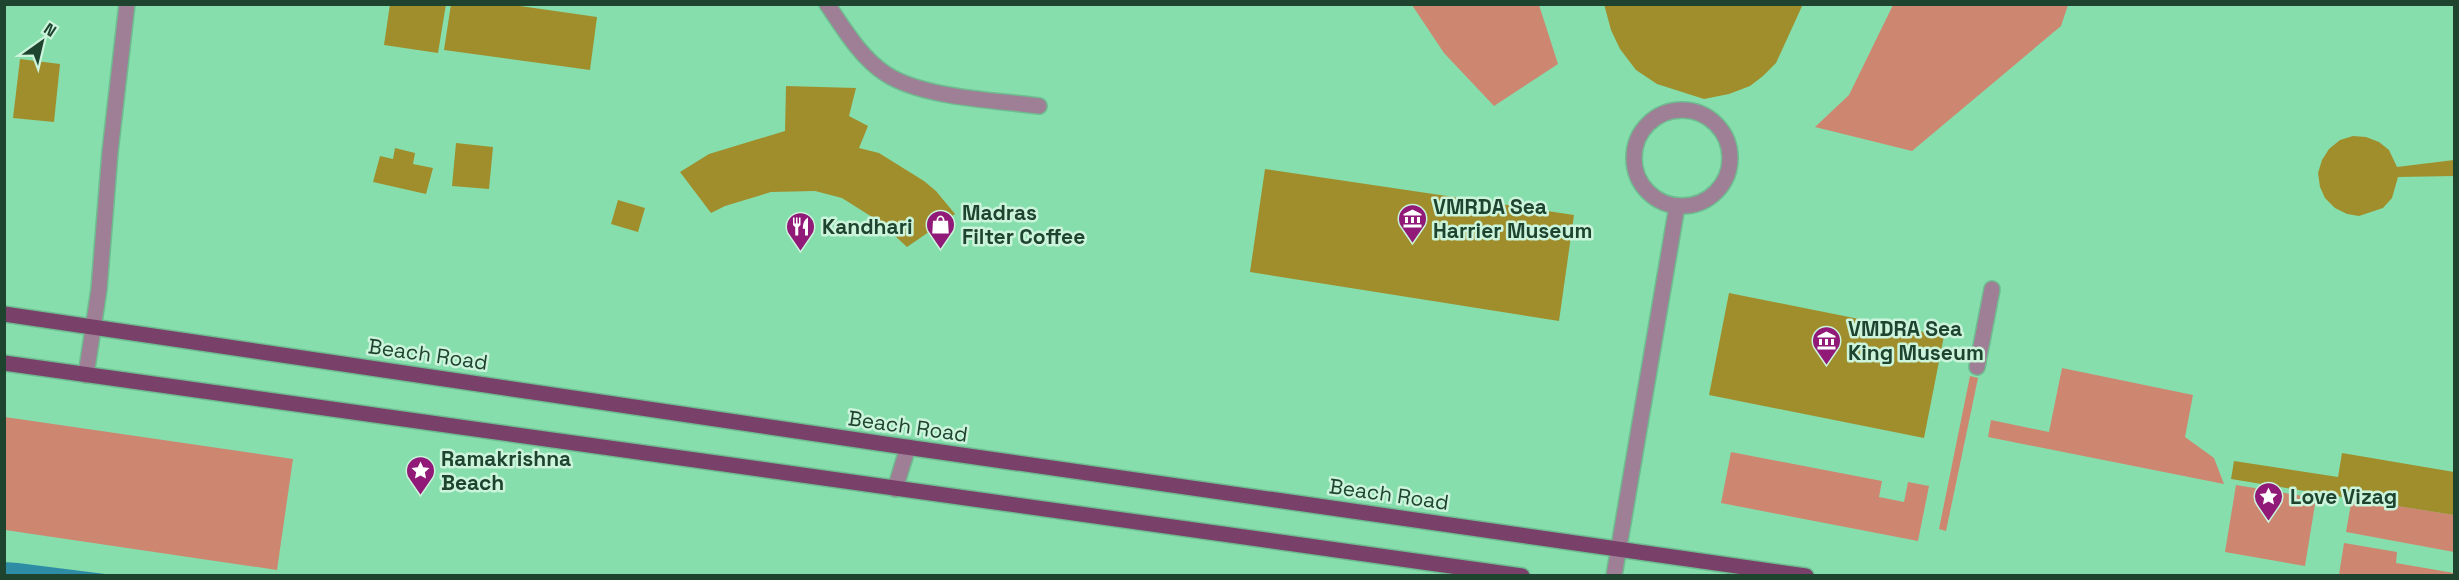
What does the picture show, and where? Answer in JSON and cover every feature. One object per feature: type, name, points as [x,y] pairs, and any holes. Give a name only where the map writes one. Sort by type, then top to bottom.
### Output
[{"type":"main road","name":"Beach Road","points":[[4,314],[1806,576]]},
{"type":"main road","points":[[4,363],[1522,576]]},
{"type":"lane","points":[[86,375],[94,326],[127,4]]},
{"type":"lane","points":[[827,4],[858,49],[885,74],[908,85],[951,94],[1038,106]]},
{"type":"lane","points":[[1678,110],[1693,111],[1707,117],[1719,127],[1727,141],[1730,156],[1728,172],[1720,187],[1709,198],[1694,205],[1677,206],[1662,201],[1648,192],[1638,179],[1634,164],[1635,148],[1640,134],[1656,118],[1678,110]]},
{"type":"lane","points":[[1614,576],[1677,206]]},
{"type":"lane","points":[[1977,367],[1992,289]]},
{"type":"lane","points":[[895,489],[908,447]]},
{"type":"shaded area","points":[[1412,5],[1539,5],[1558,64],[1494,106],[1444,53]]},
{"type":"shaded area","points":[[1893,5],[2068,5],[2061,26],[1912,151],[1815,127],[1849,95]]},
{"type":"shaded area","points":[[2062,368],[2193,395],[2185,437],[2214,458],[2224,484],[1988,437],[1991,420],[2049,432]]},
{"type":"shaded area","points":[[1970,376],[1978,378],[1946,531],[1939,529]]},
{"type":"shaded area","points":[[5,417],[293,459],[277,570],[5,530]]},
{"type":"shaded area","points":[[1731,452],[1882,481],[1879,497],[1904,502],[1908,482],[1929,486],[1918,541],[1721,503]]},
{"type":"shaded area","points":[[2236,485],[2316,498],[2305,566],[2225,552]]},
{"type":"shaded area","points":[[2352,498],[2454,515],[2454,552],[2346,532]]},
{"type":"shaded area","points":[[2344,543],[2397,552],[2396,563],[2454,573],[2454,575],[2339,575]]},
{"type":"water","points":[[4,562],[18,563],[113,575],[5,575]]},
{"type":"building","points":[[390,4],[446,4],[438,53],[384,45]]},
{"type":"building","points":[[451,4],[507,4],[597,17],[590,70],[444,50]]},
{"type":"building","points":[[1604,4],[1803,4],[1776,63],[1763,76],[1750,86],[1729,94],[1704,99],[1657,84],[1636,70],[1620,49],[1611,30]]},
{"type":"building","points":[[20,59],[60,64],[54,122],[13,118]]},
{"type":"building","points":[[786,86],[856,88],[849,116],[868,126],[859,148],[879,153],[924,181],[936,191],[955,214],[907,247],[880,222],[842,198],[815,191],[771,192],[725,206],[711,213],[680,172],[709,154],[785,131]]},
{"type":"building","points":[[2353,136],[2366,137],[2379,142],[2389,150],[2397,167],[2454,160],[2454,176],[2398,177],[2392,198],[2383,208],[2359,216],[2347,214],[2335,208],[2325,198],[2320,187],[2318,173],[2329,149],[2340,140]]},
{"type":"building","points":[[456,143],[493,147],[489,189],[452,186]]},
{"type":"building","points":[[395,148],[415,153],[413,164],[433,168],[426,194],[373,182],[380,156],[393,159]]},
{"type":"building","name":"VMRDA Sea Harrier Museum","points":[[1265,169],[1574,215],[1559,321],[1250,272]]},
{"type":"building","points":[[618,200],[645,208],[638,232],[611,224]]},
{"type":"building","name":"VMDRA Sea King Museum","points":[[1729,293],[1944,336],[1924,438],[1709,395]]},
{"type":"building","points":[[2342,453],[2454,472],[2454,515],[2231,479],[2234,461],[2338,477]]},
{"type":"place","name":"VMRDA Sea Harrier Museum","points":[[1412,244]]},
{"type":"place","name":"Madras Filter Coffee","points":[[941,250]]},
{"type":"place","name":"Kandhari","points":[[801,252]]},
{"type":"place","name":"VMDRA Sea King Museum","points":[[1827,366]]},
{"type":"place","name":"Ramakrishna Beach","points":[[420,496]]},
{"type":"place","name":"Love Vizag","points":[[2269,522]]}]
